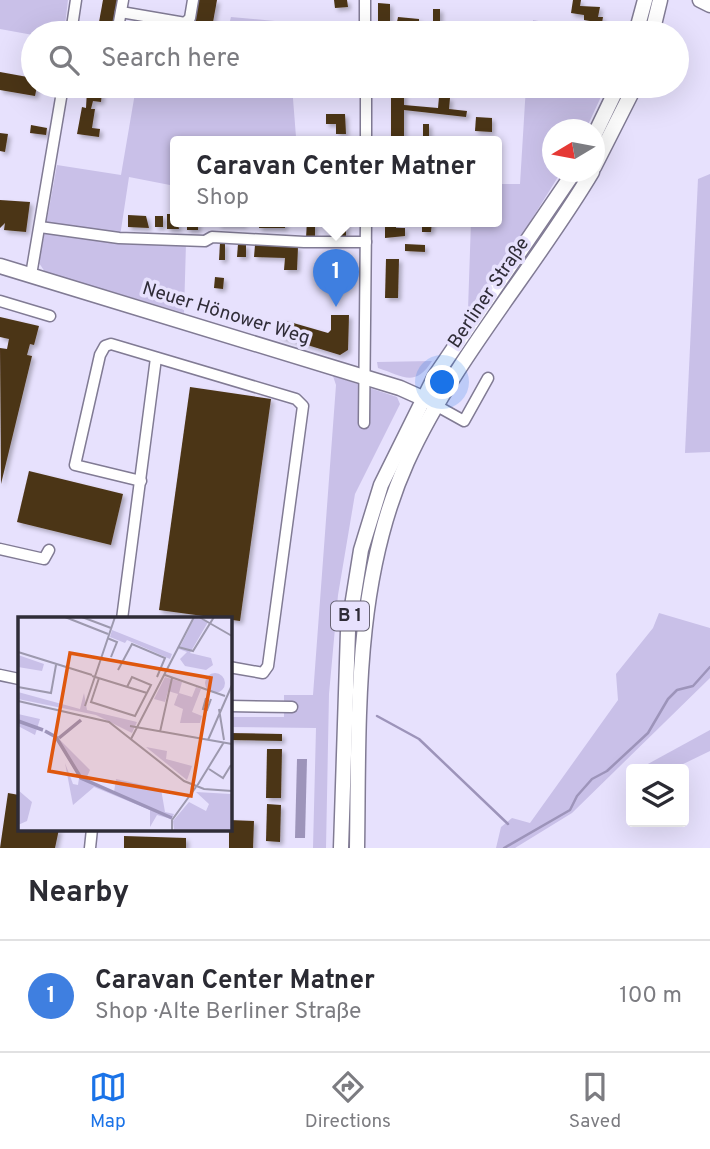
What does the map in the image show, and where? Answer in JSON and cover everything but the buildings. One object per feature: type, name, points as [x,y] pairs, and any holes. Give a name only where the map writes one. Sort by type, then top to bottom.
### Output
[{"type":"main road","points":[[639,21],[645,0]]},
{"type":"main road","points":[[655,21],[660,0]]},
{"type":"main road","points":[[700,0],[710,5]]},
{"type":"main road","points":[[602,119],[612,98]]},
{"type":"main road","name":"Berliner Straße","points":[[605,145],[629,98]]},
{"type":"main road","name":"Berliner Straße","points":[[341,848],[344,686],[355,582],[382,485],[423,398],[462,334],[567,182]]},
{"type":"main road","name":"Berliner Straße","points":[[356,848],[360,685],[370,587],[386,518],[396,489],[437,406],[584,182]]},
{"type":"main road","name":"Neuer Hönower Weg","points":[[0,266],[365,377],[423,398],[437,406]]},
{"type":"street","points":[[73,21],[76,0]]},
{"type":"street","points":[[187,21],[193,0]]},
{"type":"street","points":[[365,0],[365,21]]},
{"type":"street","points":[[122,6],[178,21]]},
{"type":"street","points":[[30,275],[61,98]]},
{"type":"street","points":[[366,98],[366,136]]},
{"type":"street","points":[[40,227],[119,238],[205,241],[212,237],[304,243],[366,242]]},
{"type":"street","points":[[365,423],[366,227]]},
{"type":"street","points":[[0,301],[50,316]]},
{"type":"street","points":[[141,481],[79,467],[75,459],[102,350],[111,344],[296,399],[303,406],[268,666],[263,673],[231,667]]},
{"type":"street","points":[[122,617],[156,358]]},
{"type":"street","points":[[437,406],[464,421],[488,378]]},
{"type":"street","points":[[0,549],[44,559],[48,550]]},
{"type":"street","points":[[0,675],[18,679]]},
{"type":"street","points":[[231,706],[292,707]]},
{"type":"street","points":[[90,848],[92,830]]},
{"type":"shaded area","points":[[0,0],[68,0],[65,21],[21,21],[21,33],[0,29]]},
{"type":"shaded area","points":[[231,17],[275,21],[230,21]]},
{"type":"shaded area","points":[[134,98],[293,98],[296,136],[170,136],[170,185],[129,177],[119,243],[186,243],[184,313],[45,272],[39,263],[57,165],[121,175]]},
{"type":"shaded area","points":[[525,98],[600,98],[591,119],[542,119],[542,182],[555,182],[522,235],[468,310],[471,227],[502,227],[502,184],[520,184]]},
{"type":"shaded area","points":[[710,174],[710,452],[685,453],[698,179]]},
{"type":"shaded area","points":[[432,361],[420,375],[408,378],[378,368],[377,362]]},
{"type":"shaded area","points":[[333,376],[397,397],[400,404],[355,494],[338,595],[329,694],[326,848],[313,848],[316,728],[231,727],[231,717],[284,717],[284,695],[313,695],[336,385]]},
{"type":"shaded area","points":[[659,613],[710,628],[710,678],[572,813],[515,848],[496,848],[501,827],[512,818],[530,823],[618,700],[616,674],[653,628]]},
{"type":"shaded area","points":[[710,730],[710,751],[683,764],[648,764]]},
{"type":"shaded area","points":[[297,759],[307,759],[305,838],[295,838]]},
{"type":"waterway","points":[[504,848],[570,810],[577,796],[592,779],[607,771],[648,733],[668,699],[677,690],[693,686],[710,667]]},
{"type":"waterway","points":[[377,716],[419,739],[508,824]]},
{"type":"place","name":"Caravan Center Matner","points":[[336,307]]}]
